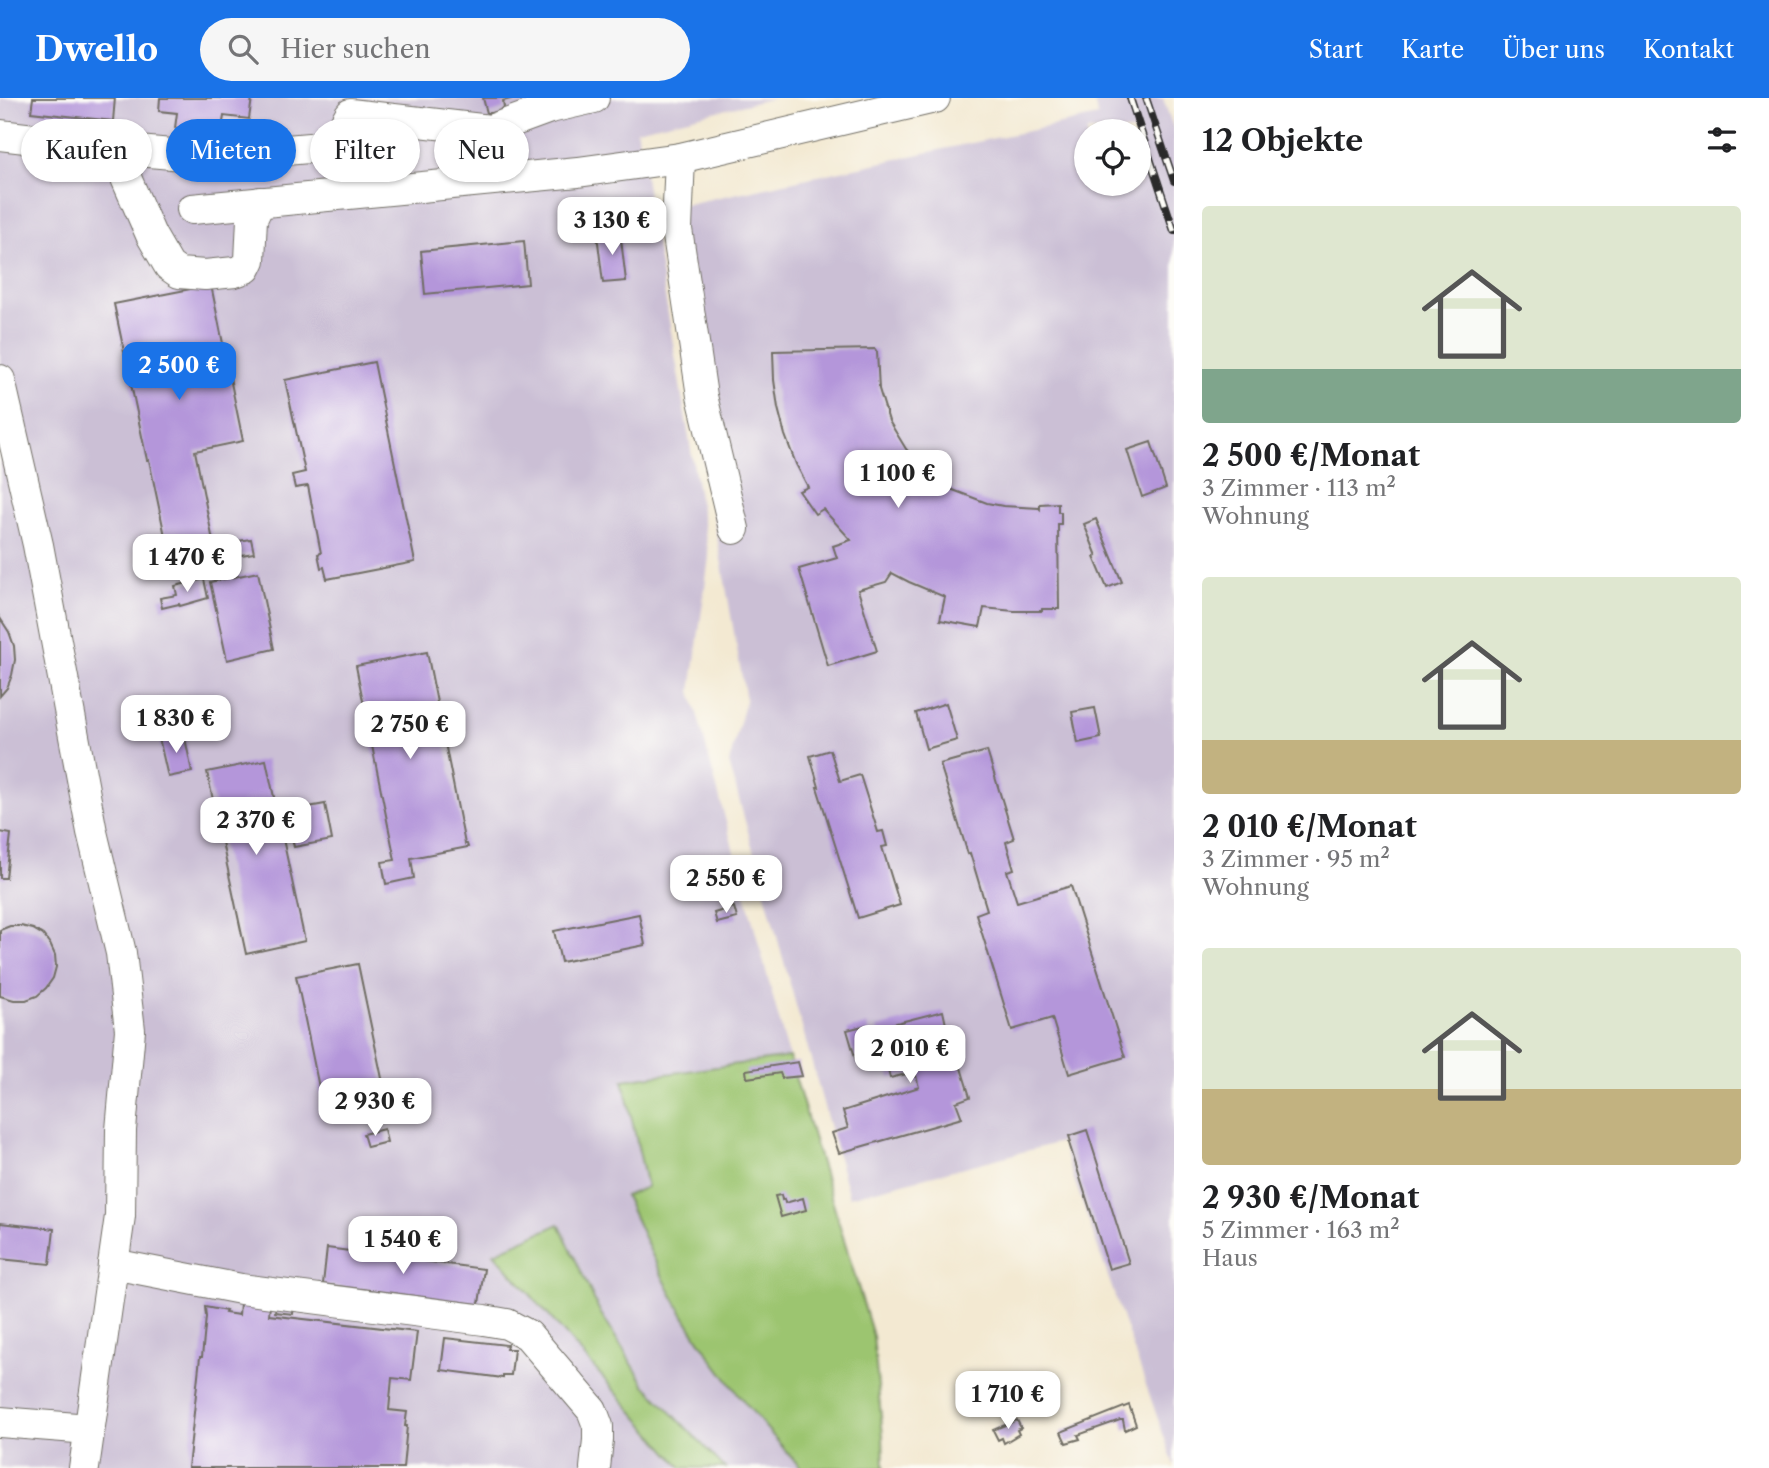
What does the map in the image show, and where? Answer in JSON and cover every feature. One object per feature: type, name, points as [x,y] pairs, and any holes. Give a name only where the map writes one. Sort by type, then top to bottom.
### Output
[{"type":"lane","points":[[152,152],[205,157],[332,146],[349,106],[490,130],[550,108],[594,98]]},
{"type":"lane","points":[[192,209],[578,172],[680,158],[935,98]]},
{"type":"lane","points":[[0,135],[21,137]]},
{"type":"lane","points":[[680,158],[677,229],[702,396],[734,529]]},
{"type":"lane","points":[[128,182],[169,266],[179,273],[205,275],[246,268],[250,260],[252,219],[260,202]]},
{"type":"lane","points":[[0,380],[38,545],[92,832],[121,953],[130,1030],[121,1130],[120,1216],[84,1468]]},
{"type":"lane","points":[[113,1265],[241,1289],[507,1324],[528,1335],[592,1410],[598,1426],[595,1468]]},
{"type":"lane","points":[[0,1422],[89,1429]]},
{"type":"shaded area","points":[[0,98],[774,98],[637,130],[709,557],[691,691],[789,1057],[623,1080],[647,1188],[757,1418],[801,1468],[725,1468],[645,1385],[600,1312],[494,1254],[682,1468],[0,1468]]},
{"type":"shaded area","points":[[1093,98],[1163,98],[1174,130],[1174,1465],[1061,1142],[849,1197],[729,763],[746,700],[659,210],[1074,121],[1074,196],[1151,196],[1151,119],[1084,119],[1098,116]]},
{"type":"green space","points":[[789,1057],[873,1336],[884,1468],[801,1468],[748,1406],[684,1317],[625,1196],[647,1187],[623,1080]]},
{"type":"green space","points":[[559,1224],[600,1312],[645,1385],[725,1468],[682,1468],[494,1253]]},
{"type":"building","points":[[33,98],[115,98],[113,119],[31,112]]},
{"type":"building","points":[[160,98],[252,98],[249,119],[224,116],[224,119],[176,119],[177,113],[159,111]]},
{"type":"building","points":[[483,98],[511,99],[503,101],[504,107],[501,110],[487,113]]},
{"type":"building","points":[[620,231],[626,281],[603,283],[597,234]]},
{"type":"building","points":[[524,241],[528,284],[425,294],[421,251]]},
{"type":"building","points":[[211,285],[243,441],[195,451],[214,546],[169,555],[114,304]]},
{"type":"building","points":[[875,349],[879,389],[889,421],[906,449],[927,472],[953,490],[987,503],[1040,509],[1040,504],[1058,503],[1058,512],[1061,512],[1061,524],[1058,524],[1059,609],[1014,611],[984,608],[980,627],[940,620],[945,597],[892,573],[886,582],[858,590],[877,651],[828,666],[799,569],[837,558],[833,546],[851,540],[823,509],[815,514],[799,491],[808,487],[796,464],[778,408],[773,351]]},
{"type":"building","points":[[374,362],[415,562],[327,579],[318,554],[321,553],[308,486],[295,488],[292,475],[305,472],[285,380]]},
{"type":"building","points":[[1151,442],[1166,488],[1142,497],[1127,450]]},
{"type":"building","points":[[1096,519],[1122,582],[1107,588],[1084,524]]},
{"type":"building","points":[[251,539],[254,553],[241,555],[238,541]]},
{"type":"building","points":[[258,572],[274,649],[227,660],[210,582]]},
{"type":"building","points":[[204,579],[208,598],[162,608],[160,598],[177,595],[175,586]]},
{"type":"building","points":[[0,618],[14,646],[15,660],[7,688],[0,696]]},
{"type":"building","points":[[427,652],[465,844],[468,847],[411,858],[414,878],[386,884],[382,862],[395,860],[356,666]]},
{"type":"building","points":[[946,703],[957,740],[926,749],[916,713]]},
{"type":"building","points":[[1095,708],[1101,738],[1078,743],[1072,712]]},
{"type":"building","points":[[184,733],[192,772],[168,777],[159,738]]},
{"type":"building","points":[[830,750],[840,781],[860,775],[878,832],[883,831],[887,846],[882,847],[900,905],[858,918],[810,756]]},
{"type":"building","points":[[987,751],[1014,839],[1006,842],[1014,869],[1007,871],[1017,902],[1071,886],[1125,1057],[1069,1074],[1052,1018],[1012,1030],[976,914],[987,910],[940,764]]},
{"type":"building","points":[[266,760],[305,941],[246,954],[207,772]]},
{"type":"building","points":[[325,804],[332,840],[294,847],[287,811]]},
{"type":"building","points":[[0,832],[11,834],[6,878],[0,878]]},
{"type":"building","points":[[734,907],[737,918],[717,923],[714,913]]},
{"type":"building","points":[[639,914],[645,945],[561,962],[554,931]]},
{"type":"building","points":[[10,926],[33,929],[43,935],[55,955],[53,978],[37,996],[26,1000],[0,996],[0,930]]},
{"type":"building","points":[[358,964],[384,1088],[322,1102],[296,976]]},
{"type":"building","points":[[943,1011],[950,1043],[953,1042],[970,1097],[956,1102],[962,1118],[839,1153],[832,1133],[848,1128],[843,1111],[919,1087],[915,1072],[890,1078],[877,1028]]},
{"type":"building","points":[[867,1025],[876,1059],[857,1064],[847,1030]]},
{"type":"building","points":[[798,1062],[802,1076],[782,1078],[780,1073],[747,1078],[746,1070]]},
{"type":"building","points":[[384,1129],[387,1142],[367,1147],[363,1134]]},
{"type":"building","points":[[1087,1130],[1129,1263],[1109,1269],[1069,1143],[1069,1136]]},
{"type":"building","points":[[781,1195],[785,1203],[803,1198],[806,1210],[781,1217],[775,1196]]},
{"type":"building","points":[[0,1223],[54,1229],[50,1264],[0,1259]]},
{"type":"building","points":[[327,1248],[484,1269],[479,1304],[323,1284]]},
{"type":"building","points":[[241,1292],[271,1296],[269,1315],[417,1332],[411,1380],[392,1378],[389,1410],[407,1412],[403,1468],[188,1468],[202,1357],[205,1307],[239,1315]]},
{"type":"building","points":[[277,1296],[295,1298],[293,1314],[275,1312]]},
{"type":"building","points":[[445,1338],[507,1345],[506,1349],[514,1349],[511,1375],[503,1375],[503,1378],[441,1370]]},
{"type":"building","points":[[1129,1405],[1136,1425],[1125,1430],[1123,1420],[1120,1420],[1078,1435],[1080,1439],[1066,1443],[1061,1432]]},
{"type":"building","points":[[1017,1420],[1021,1428],[1017,1430],[1019,1434],[1004,1443],[1002,1438],[998,1440],[993,1430]]},
{"type":"railway","points":[[1130,98],[1174,231]]},
{"type":"railway","points":[[1146,98],[1174,181]]}]
